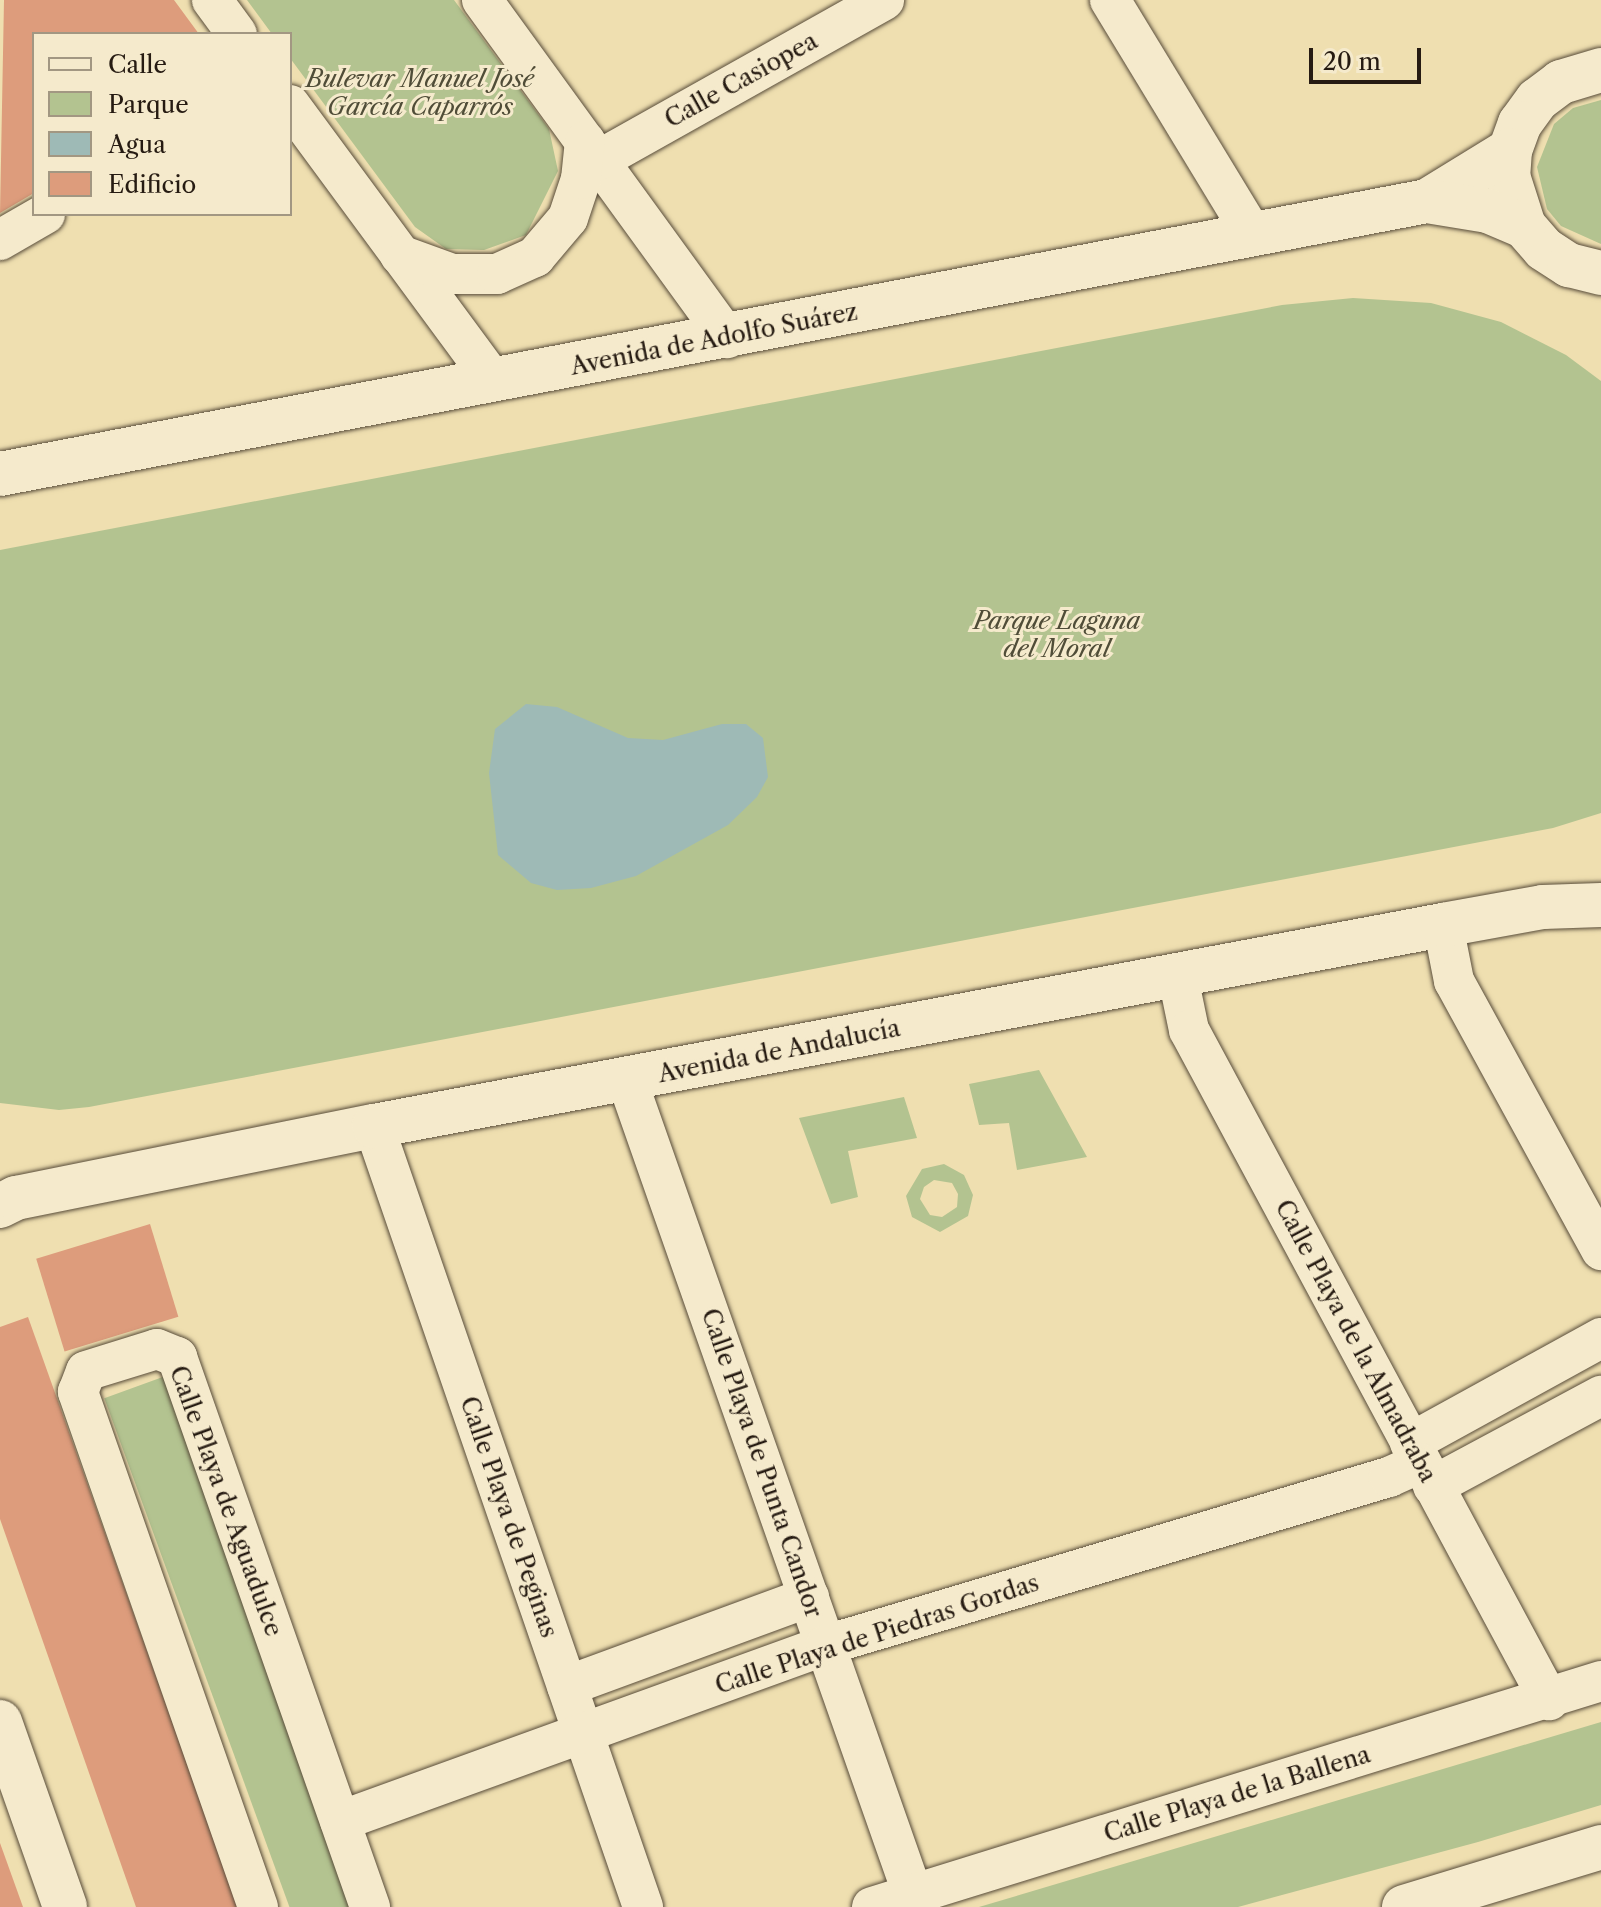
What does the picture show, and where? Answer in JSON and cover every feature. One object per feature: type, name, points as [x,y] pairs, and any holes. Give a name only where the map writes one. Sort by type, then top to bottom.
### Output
[{"type":"street","points":[[212,0],[236,32]]},
{"type":"street","points":[[482,0],[728,338]]},
{"type":"street","name":"Calle Casiopea","points":[[592,151],[884,0]]},
{"type":"street","points":[[1110,0],[1253,235]]},
{"type":"street","points":[[1601,70],[1561,82],[1537,100],[1520,123],[1510,150],[1513,202],[1524,226],[1544,249],[1569,265],[1601,273]]},
{"type":"street","points":[[292,108],[492,379]]},
{"type":"street","name":"Avenida de Adolfo Suárez","points":[[1427,201],[1510,150]]},
{"type":"street","points":[[400,255],[452,274],[497,274],[535,257],[568,218],[592,151]]},
{"type":"street","name":"Avenida de Adolfo Suárez","points":[[0,474],[492,379],[728,338],[1427,201],[1488,211],[1524,226]]},
{"type":"street","points":[[0,240],[42,216]]},
{"type":"street","name":"Avenida de Andalucía","points":[[1543,907],[1601,884]]},
{"type":"street","name":"Avenida de Andalucía","points":[[5,1200],[374,1126],[1443,925],[1543,907],[1601,905]]},
{"type":"street","points":[[1443,925],[1454,981],[1601,1250]]},
{"type":"street","name":"Calle Playa de la Almadraba","points":[[1178,977],[1189,1030],[1549,1700]]},
{"type":"street","name":"Calle Playa de Punta Candor","points":[[627,1080],[912,1892]]},
{"type":"street","name":"Calle Playa de Peginas","points":[[374,1126],[643,1907]]},
{"type":"street","points":[[1421,1464],[1601,1338]]},
{"type":"street","name":"Calle Playa de Aguadulce","points":[[258,1907],[78,1392],[86,1371],[157,1349],[177,1357],[370,1907]]},
{"type":"street","points":[[1421,1464],[1601,1396]]},
{"type":"street","name":"Calle Playa de Piedras Gordas","points":[[340,1821],[826,1645],[1389,1477],[1421,1464]]},
{"type":"street","points":[[567,1686],[809,1597]]},
{"type":"street","name":"Calle Playa de la Ballena","points":[[872,1907],[912,1892],[1549,1700],[1601,1681]]},
{"type":"street","points":[[0,1722],[65,1907]]},
{"type":"street","points":[[1404,1907],[1468,1898],[1601,1847]]},
{"type":"green space","name":"Bulevar Manuel José García Caparrós","points":[[247,0],[454,0],[549,129],[558,171],[526,235],[484,250],[446,249],[415,227],[292,61],[292,32],[271,32]]},
{"type":"green space","points":[[1601,100],[1601,244],[1561,226],[1547,209],[1537,167],[1554,124],[1573,108]]},
{"type":"green space","name":"Parque Laguna del Moral","points":[[1353,298],[1431,303],[1501,322],[1566,355],[1601,381],[1601,813],[1553,828],[89,1107],[59,1110],[0,1103],[0,550],[1282,305]]},
{"type":"green space","points":[[1039,1070],[1087,1157],[1017,1170],[1009,1123],[979,1125],[969,1084]]},
{"type":"green space","points":[[904,1097],[917,1138],[848,1151],[858,1197],[831,1204],[799,1118]]},
{"type":"green space","points":[[944,1164],[964,1175],[973,1195],[968,1216],[940,1232],[912,1217],[906,1196],[922,1169]],"holes":[[[934,1180],[952,1183],[958,1194],[957,1207],[942,1217],[930,1215],[920,1199],[924,1187]]]},
{"type":"green space","points":[[171,1374],[365,1906],[289,1907],[104,1398]]},
{"type":"green space","points":[[1601,1722],[1601,1805],[1478,1842],[1238,1907],[979,1907]]},
{"type":"water","points":[[526,704],[557,707],[628,738],[663,740],[722,724],[746,724],[763,738],[768,777],[757,797],[728,825],[636,876],[591,888],[557,890],[531,883],[498,855],[489,773],[495,729]]},
{"type":"building","points":[[4,0],[174,0],[198,32],[32,32],[32,194],[0,213]]},
{"type":"building","points":[[150,1224],[178,1317],[65,1352],[36,1259]]},
{"type":"building","points":[[28,1317],[238,1907],[136,1907],[0,1519],[0,1327]]},
{"type":"building","points":[[0,1843],[23,1907],[0,1907]]}]
